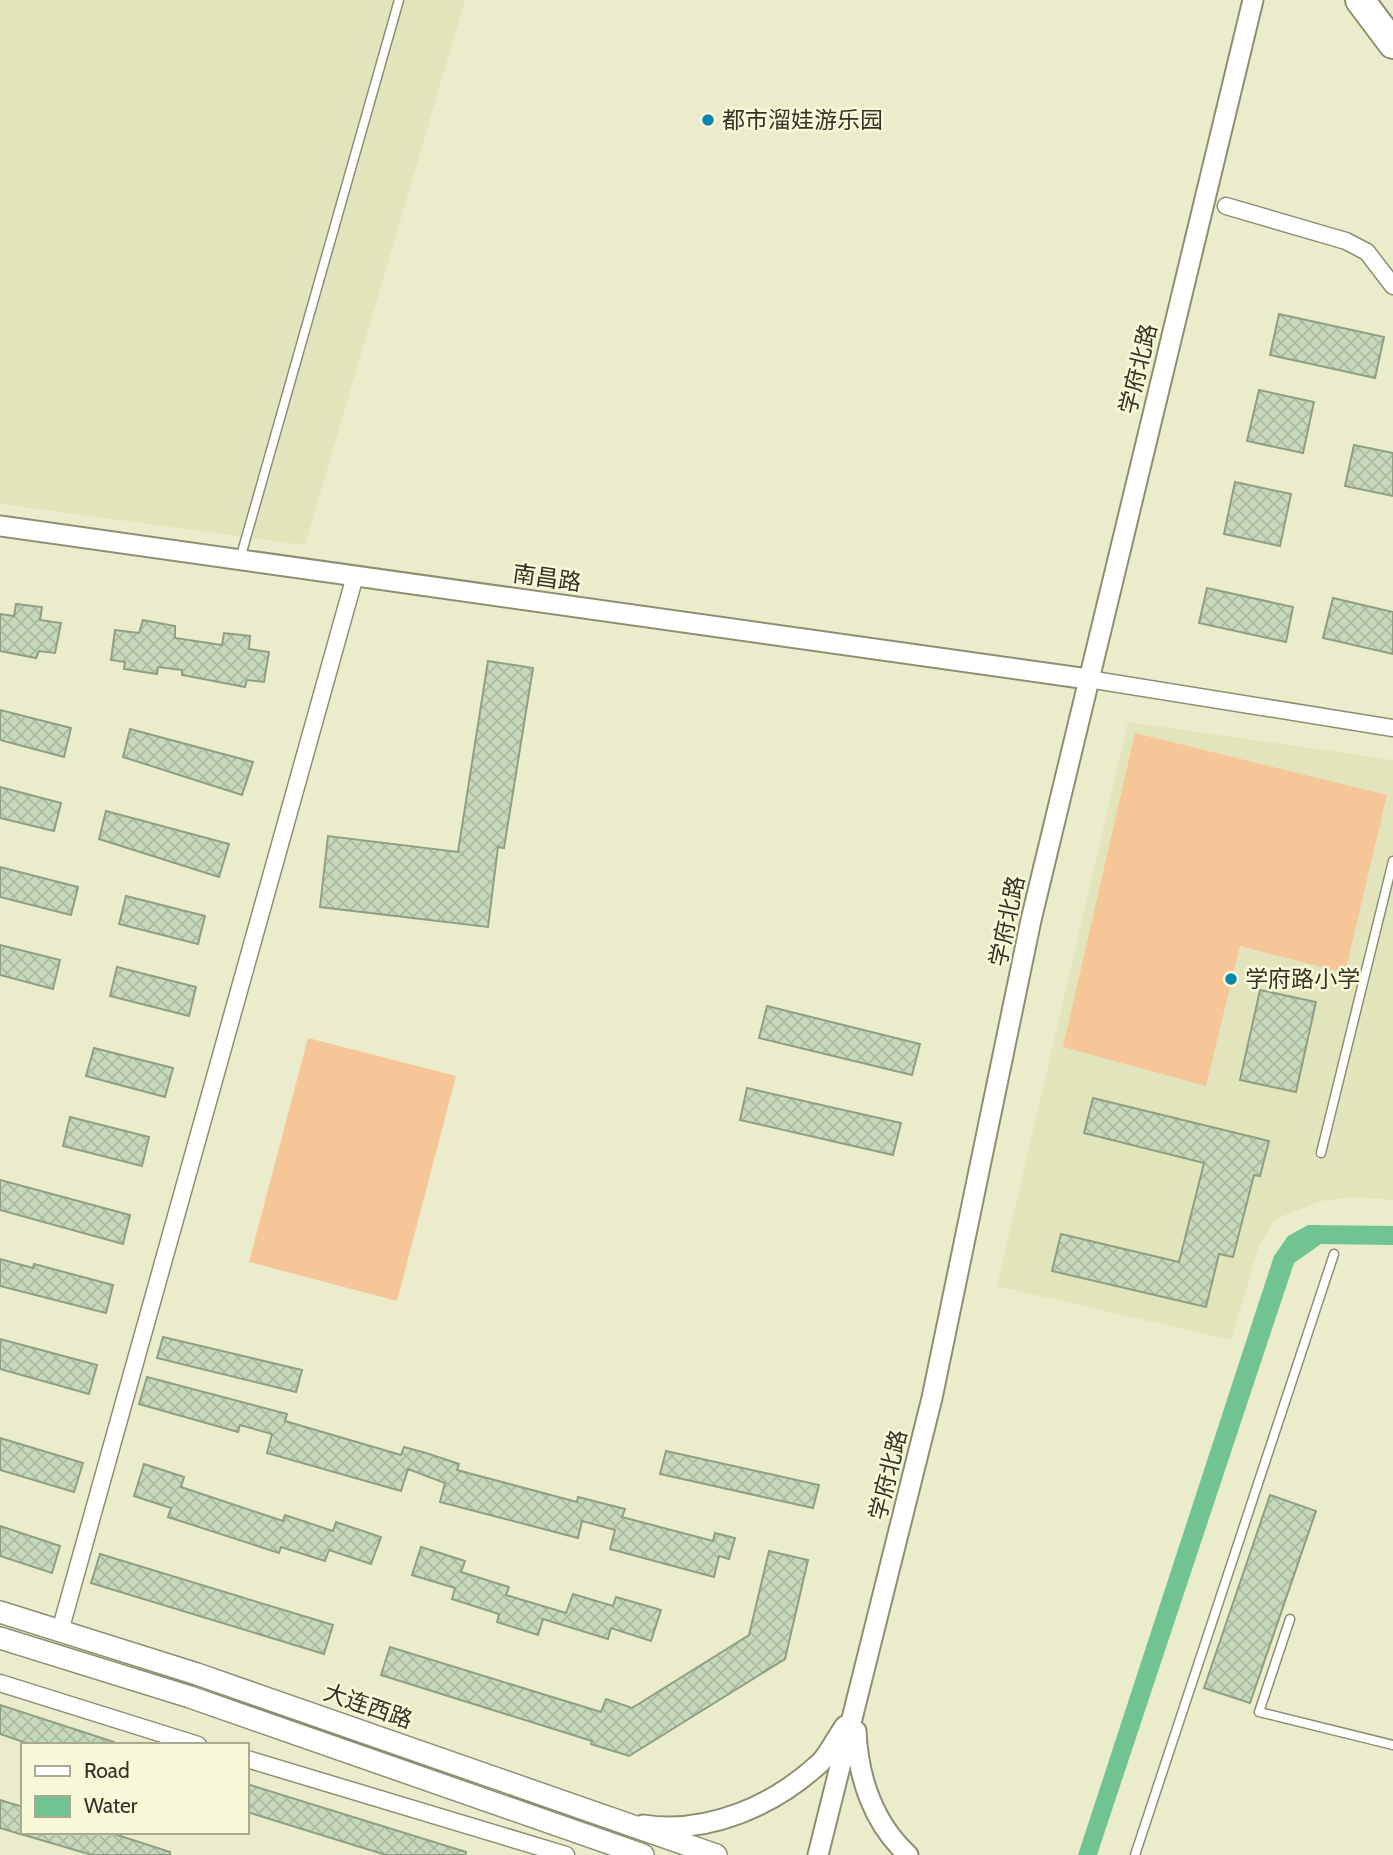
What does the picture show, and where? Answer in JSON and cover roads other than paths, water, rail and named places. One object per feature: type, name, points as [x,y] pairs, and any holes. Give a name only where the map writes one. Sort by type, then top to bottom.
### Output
[{"type":"highway","points":[[1360,0],[1393,44]]},
{"type":"main road","name":"大连西路","points":[[0,1612],[197,1674],[716,1855]]},
{"type":"main road","points":[[0,1638],[190,1697],[643,1855]]},
{"type":"street","name":"学府北路","points":[[818,1855],[932,1398],[1031,920],[1254,0]]},
{"type":"street","points":[[1226,206],[1346,241],[1367,252],[1393,285]]},
{"type":"street","name":"南昌路","points":[[0,526],[1088,680]]},
{"type":"street","points":[[60,1631],[355,576]]},
{"type":"street","points":[[1088,680],[1393,728]]},
{"type":"street","points":[[0,1683],[192,1743]]},
{"type":"street","points":[[616,1820],[662,1828],[696,1826],[741,1813],[788,1789],[823,1760],[855,1710]]},
{"type":"street","points":[[855,1710],[857,1763],[871,1804],[898,1846],[908,1855]]},
{"type":"street","points":[[248,1759],[566,1855]]},
{"type":"lane","points":[[240,560],[399,0]]},
{"type":"lane","points":[[1321,1153],[1393,861]]},
{"type":"lane","points":[[1135,1855],[1335,1254]]},
{"type":"lane","points":[[1290,1619],[1259,1713],[1393,1745]]},
{"type":"water","points":[[1308,1225],[1393,1226],[1393,1245],[1321,1244],[1294,1263],[1097,1855],[1078,1855],[1274,1256],[1288,1236]]},
{"type":"place","name":"都市溜娃游乐园","points":[[708,120]]},
{"type":"place","name":"学府路小学","points":[[1231,979]]}]
